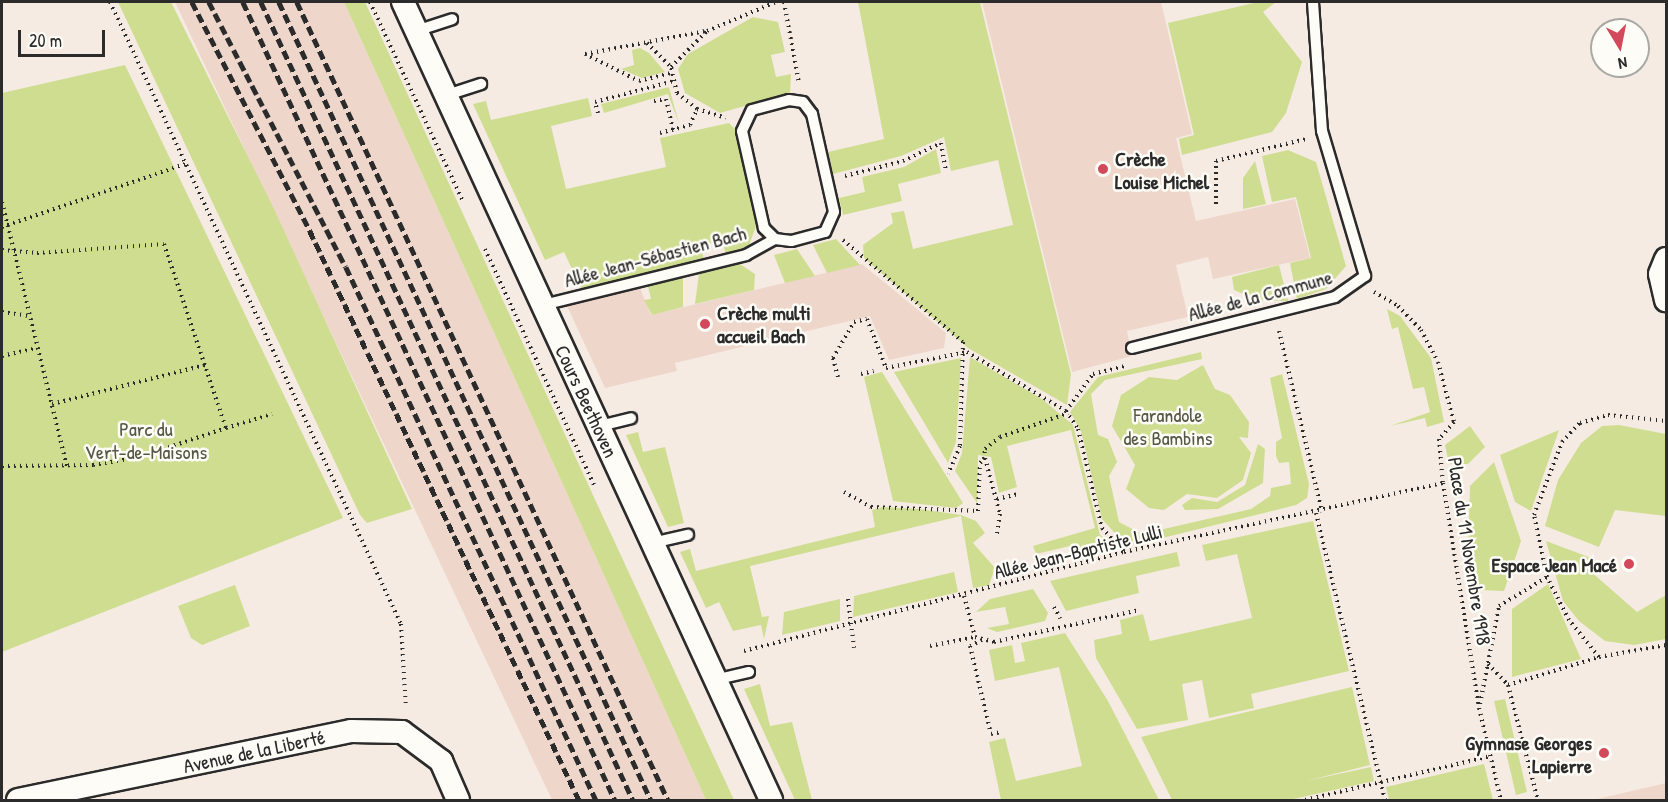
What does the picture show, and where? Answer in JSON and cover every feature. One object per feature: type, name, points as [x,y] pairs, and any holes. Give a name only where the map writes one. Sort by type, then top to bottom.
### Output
[{"type":"street","name":"Cours Beethoven","points":[[403,2],[600,426],[713,680],[771,801]]},
{"type":"street","points":[[1666,259],[1660,274],[1666,300]]},
{"type":"street","name":"Avenue de la Liberté","points":[[18,801],[351,731],[402,732]]},
{"type":"street","points":[[402,732],[441,761],[458,801]]},
{"type":"lane","name":"Allée de la Commune","points":[[1132,348],[1335,297],[1365,276],[1322,131],[1313,2]]},
{"type":"lane","points":[[416,31],[452,19]]},
{"type":"lane","points":[[447,95],[482,84]]},
{"type":"lane","points":[[745,115],[759,106],[803,102],[812,114],[834,212],[829,226]]},
{"type":"lane","name":"Allée Jean-Sébastien Bach","points":[[745,115],[742,131],[764,228],[775,239]]},
{"type":"lane","name":"Allée Jean-Sébastien Bach","points":[[543,305],[746,255],[775,239],[808,237],[829,226]]},
{"type":"lane","points":[[600,426],[631,418]]},
{"type":"lane","points":[[652,543],[688,535]]},
{"type":"lane","points":[[713,680],[748,672]]},
{"type":"path","points":[[110,2],[188,163],[400,624],[408,694],[402,732]]},
{"type":"path","points":[[370,2],[465,204]]},
{"type":"path","points":[[672,73],[639,81],[585,54],[707,31],[776,2]]},
{"type":"path","points":[[784,2],[803,102]]},
{"type":"path","points":[[670,67],[707,31]]},
{"type":"path","points":[[647,43],[670,67],[677,93],[697,109],[719,119],[745,115]]},
{"type":"path","points":[[598,113],[595,102],[674,81]]},
{"type":"path","points":[[654,101],[666,99],[673,130]]},
{"type":"path","points":[[660,133],[690,125],[697,109]]},
{"type":"path","points":[[1216,204],[1216,160],[1312,137]]},
{"type":"path","points":[[827,181],[903,162],[941,143],[946,170]]},
{"type":"path","points":[[2,227],[188,163]]},
{"type":"path","points":[[2,202],[67,466]]},
{"type":"path","points":[[829,226],[866,263],[963,342],[967,352],[960,446],[948,474]]},
{"type":"path","points":[[480,236],[597,490]]},
{"type":"path","points":[[2,250],[164,244],[226,428]]},
{"type":"path","name":"Place du 11 Novembre 1918","points":[[1358,283],[1398,306],[1421,330],[1438,362],[1454,422],[1439,439],[1443,483],[1479,708]]},
{"type":"path","points":[[2,312],[30,316]]},
{"type":"path","points":[[1276,312],[1322,512]]},
{"type":"path","points":[[838,377],[833,358],[854,322],[867,319],[886,368],[967,352],[1067,412],[1078,429],[1102,528],[1124,552]]},
{"type":"path","points":[[1267,329],[1278,326]]},
{"type":"path","points":[[2,356],[37,348]]},
{"type":"path","points":[[844,492],[871,507],[978,511],[985,449],[1000,437],[1067,412],[1093,374],[1135,362]]},
{"type":"path","points":[[52,404],[206,365]]},
{"type":"path","points":[[861,374],[874,371]]},
{"type":"path","points":[[2,466],[67,466],[140,457],[272,414]]},
{"type":"path","points":[[1599,657],[1569,620],[1547,577],[1534,515],[1562,442],[1580,423],[1608,415],[1666,421]]},
{"type":"path","points":[[984,459],[997,499],[997,534]]},
{"type":"path","name":"Allée Jean-Baptiste Lulli","points":[[734,653],[964,596],[1124,552],[1322,512],[1443,483]]},
{"type":"path","points":[[997,499],[1018,494]]},
{"type":"path","points":[[1316,513],[1385,801]]},
{"type":"path","name":"Place du 11 Novembre 1918","points":[[1479,708],[1499,606],[1547,577]]},
{"type":"path","points":[[964,596],[975,637]]},
{"type":"path","points":[[848,599],[848,625],[854,648]]},
{"type":"path","points":[[1054,607],[1060,618]]},
{"type":"path","points":[[930,646],[975,637],[994,642],[1139,610]]},
{"type":"path","points":[[982,640],[970,646],[991,734],[1002,732]]},
{"type":"path","points":[[1508,685],[1599,657],[1666,645]]},
{"type":"path","points":[[1488,664],[1508,685],[1538,801]]},
{"type":"path","points":[[1479,708],[1501,801]]},
{"type":"path","points":[[1305,801],[1491,756]]},
{"type":"shaded area","points":[[175,2],[344,2],[706,800],[552,800]]},
{"type":"shaded area","name":"Crèche Louise Michel","points":[[982,2],[1161,2],[1192,134],[1176,138],[1196,221],[1295,199],[1310,258],[1213,279],[1208,257],[1176,265],[1188,317],[1127,331],[1132,356],[1072,372]]},
{"type":"shaded area","name":"Crèche multi accueil Bach","points":[[862,264],[946,333],[944,348],[889,360],[870,316],[675,363],[677,371],[605,388],[567,306],[640,288],[651,315]]},
{"type":"shaded area","points":[[1666,783],[1666,800],[1593,800]]},
{"type":"green space","points":[[118,2],[171,2],[274,209],[412,509],[367,523],[360,515]]},
{"type":"green space","points":[[344,2],[365,2],[734,800],[706,800]]},
{"type":"green space","points":[[858,2],[980,2],[1071,374],[1067,405],[968,348],[864,258],[863,245],[893,223],[891,213],[904,211],[913,249],[1013,225],[998,160],[951,171],[944,137],[901,156],[833,174],[828,152],[884,139]]},
{"type":"green space","points":[[1258,2],[1276,2],[1263,12],[1302,62],[1286,113],[1272,132],[1182,155],[1179,139],[1194,135],[1168,23]]},
{"type":"green space","points":[[753,17],[778,22],[785,52],[771,55],[776,77],[791,74],[790,93],[720,113],[685,93],[678,69],[688,54]]},
{"type":"green space","points":[[640,48],[649,53],[665,72],[642,78],[621,69],[634,65],[632,50]]},
{"type":"green space","name":"Parc du Vert-de-Maisons","points":[[125,65],[343,518],[2,652],[2,93]]},
{"type":"green space","points":[[669,87],[679,124],[668,94],[604,113],[601,104]]},
{"type":"green space","points":[[588,98],[592,116],[551,126],[566,189],[666,167],[660,138],[729,123],[737,131],[758,221],[749,245],[726,255],[722,240],[701,246],[704,260],[582,290],[564,252],[545,260],[473,104],[486,101],[491,120]]},
{"type":"green space","points":[[936,149],[941,173],[898,184],[902,201],[843,215],[839,198],[865,192],[862,177],[904,167]]},
{"type":"green space","points":[[1288,150],[1316,162],[1346,266],[1326,289],[1297,299],[1290,263],[1311,258],[1296,197],[1272,202],[1262,156]]},
{"type":"green space","points":[[1255,161],[1266,204],[1243,209],[1243,178]]},
{"type":"green space","points":[[836,239],[860,265],[827,273],[813,245]]},
{"type":"green space","points":[[797,249],[815,276],[785,283],[774,255]]},
{"type":"green space","points":[[740,264],[755,274],[754,290],[695,304],[699,273]]},
{"type":"green space","points":[[1279,265],[1288,301],[1257,300],[1234,290],[1232,277]]},
{"type":"green space","points":[[683,278],[683,307],[652,315],[644,300],[651,299],[648,286]]},
{"type":"green space","points":[[1387,309],[1400,316],[1431,358],[1444,422],[1427,427],[1425,418],[1390,426],[1430,412],[1424,387],[1413,389],[1398,327],[1392,329]]},
{"type":"green space","points":[[1201,352],[1202,359],[1105,380],[1091,394],[1098,435],[1108,439],[1117,462],[1109,476],[1119,522],[1142,534],[1251,509],[1270,496],[1271,488],[1291,484],[1289,462],[1279,463],[1276,456],[1276,442],[1282,438],[1270,378],[1282,374],[1309,484],[1307,498],[1296,505],[1138,544],[1122,541],[1102,519],[1081,431],[1070,412],[1098,377]]},
{"type":"green space","points":[[970,357],[1042,399],[1073,425],[1100,535],[1114,546],[1074,562],[1070,546],[1036,554],[1033,546],[1095,528],[1071,430],[1007,446],[1017,487],[999,493],[991,457],[978,455],[977,503],[955,471],[962,453]]},
{"type":"green space","points":[[961,358],[956,442],[948,463],[894,372]]},
{"type":"green space","name":"Farandole des Bambins","points":[[1203,365],[1215,389],[1230,395],[1249,422],[1248,438],[1239,437],[1251,453],[1243,480],[1217,498],[1187,494],[1164,510],[1149,508],[1126,489],[1135,465],[1112,426],[1121,395],[1149,377],[1177,380]]},
{"type":"green space","points":[[882,372],[963,503],[956,508],[893,501],[864,377]]},
{"type":"green space","points":[[1619,425],[1666,434],[1666,516],[1615,510],[1599,547],[1545,526],[1558,480],[1581,443],[1602,426]]},
{"type":"green space","points":[[1470,426],[1485,447],[1468,464],[1449,464],[1445,445]]},
{"type":"green space","points":[[1559,430],[1531,511],[1515,502],[1500,455]]},
{"type":"green space","points":[[638,432],[643,452],[665,447],[684,523],[668,527],[626,435]]},
{"type":"green space","points":[[1258,444],[1265,449],[1263,483],[1218,509],[1185,510],[1182,505],[1192,498],[1217,502],[1245,485]]},
{"type":"green space","points":[[1494,462],[1521,541],[1504,591],[1478,590],[1468,552],[1470,486]]},
{"type":"green space","points":[[883,507],[961,515],[976,521],[985,533],[973,543],[995,568],[989,585],[973,588],[961,516],[750,566],[762,617],[769,616],[764,639],[761,625],[733,631],[719,602],[706,608],[680,552],[690,549],[696,571],[875,527],[872,510]]},
{"type":"green space","points":[[1313,521],[1349,671],[1251,694],[1254,708],[1209,718],[1202,680],[1182,684],[1188,720],[1137,729],[1096,658],[1094,640],[1122,634],[1120,620],[1143,614],[1150,641],[1252,618],[1237,554],[1206,561],[1202,545]]},
{"type":"green space","points":[[1546,541],[1594,559],[1589,570],[1637,612],[1666,595],[1666,639],[1634,645],[1605,641],[1579,621],[1563,601]]},
{"type":"green space","points":[[1177,552],[1180,566],[1136,576],[1139,593],[1066,611],[1050,581]]},
{"type":"green space","points":[[954,572],[958,592],[853,617],[854,596]]},
{"type":"green space","points":[[1548,584],[1581,659],[1512,677],[1512,609]]},
{"type":"green space","points":[[235,585],[250,626],[202,645],[191,638],[178,606]]},
{"type":"green space","points":[[1033,589],[1048,613],[1045,621],[997,632],[987,628],[1009,624],[1005,607],[976,612],[990,599]]},
{"type":"green space","points":[[840,599],[840,621],[782,635],[784,612]]},
{"type":"green space","points":[[1065,633],[1108,701],[1159,800],[1001,800],[989,742],[1005,738],[1016,781],[1082,766],[1059,667],[995,681],[989,650],[1012,645],[1015,663],[1025,661],[1021,643]]},
{"type":"green space","points":[[760,684],[770,726],[792,722],[812,800],[795,800],[744,689]]},
{"type":"green space","points":[[1352,687],[1370,765],[1306,781],[1371,767],[1374,781],[1289,800],[1172,800],[1141,737]]},
{"type":"green space","points":[[1505,699],[1527,792],[1516,795],[1494,701]]},
{"type":"green space","points":[[1484,764],[1493,800],[1389,800],[1386,787]]},
{"type":"railway","points":[[192,2],[310,231],[579,800]]},
{"type":"railway","points":[[209,2],[346,267],[596,800]]},
{"type":"railway","points":[[243,2],[615,800]]},
{"type":"railway","points":[[261,2],[633,800]]},
{"type":"railway","points":[[279,2],[651,800]]},
{"type":"railway","points":[[297,2],[668,800]]},
{"type":"place","name":"Crèche Louise Michel","points":[[1103,169]]},
{"type":"place","name":"Crèche multi accueil Bach","points":[[705,324]]},
{"type":"place","name":"Espace Jean Macé","points":[[1629,564]]},
{"type":"place","name":"Gymnase Georges Lapierre","points":[[1604,753]]}]
